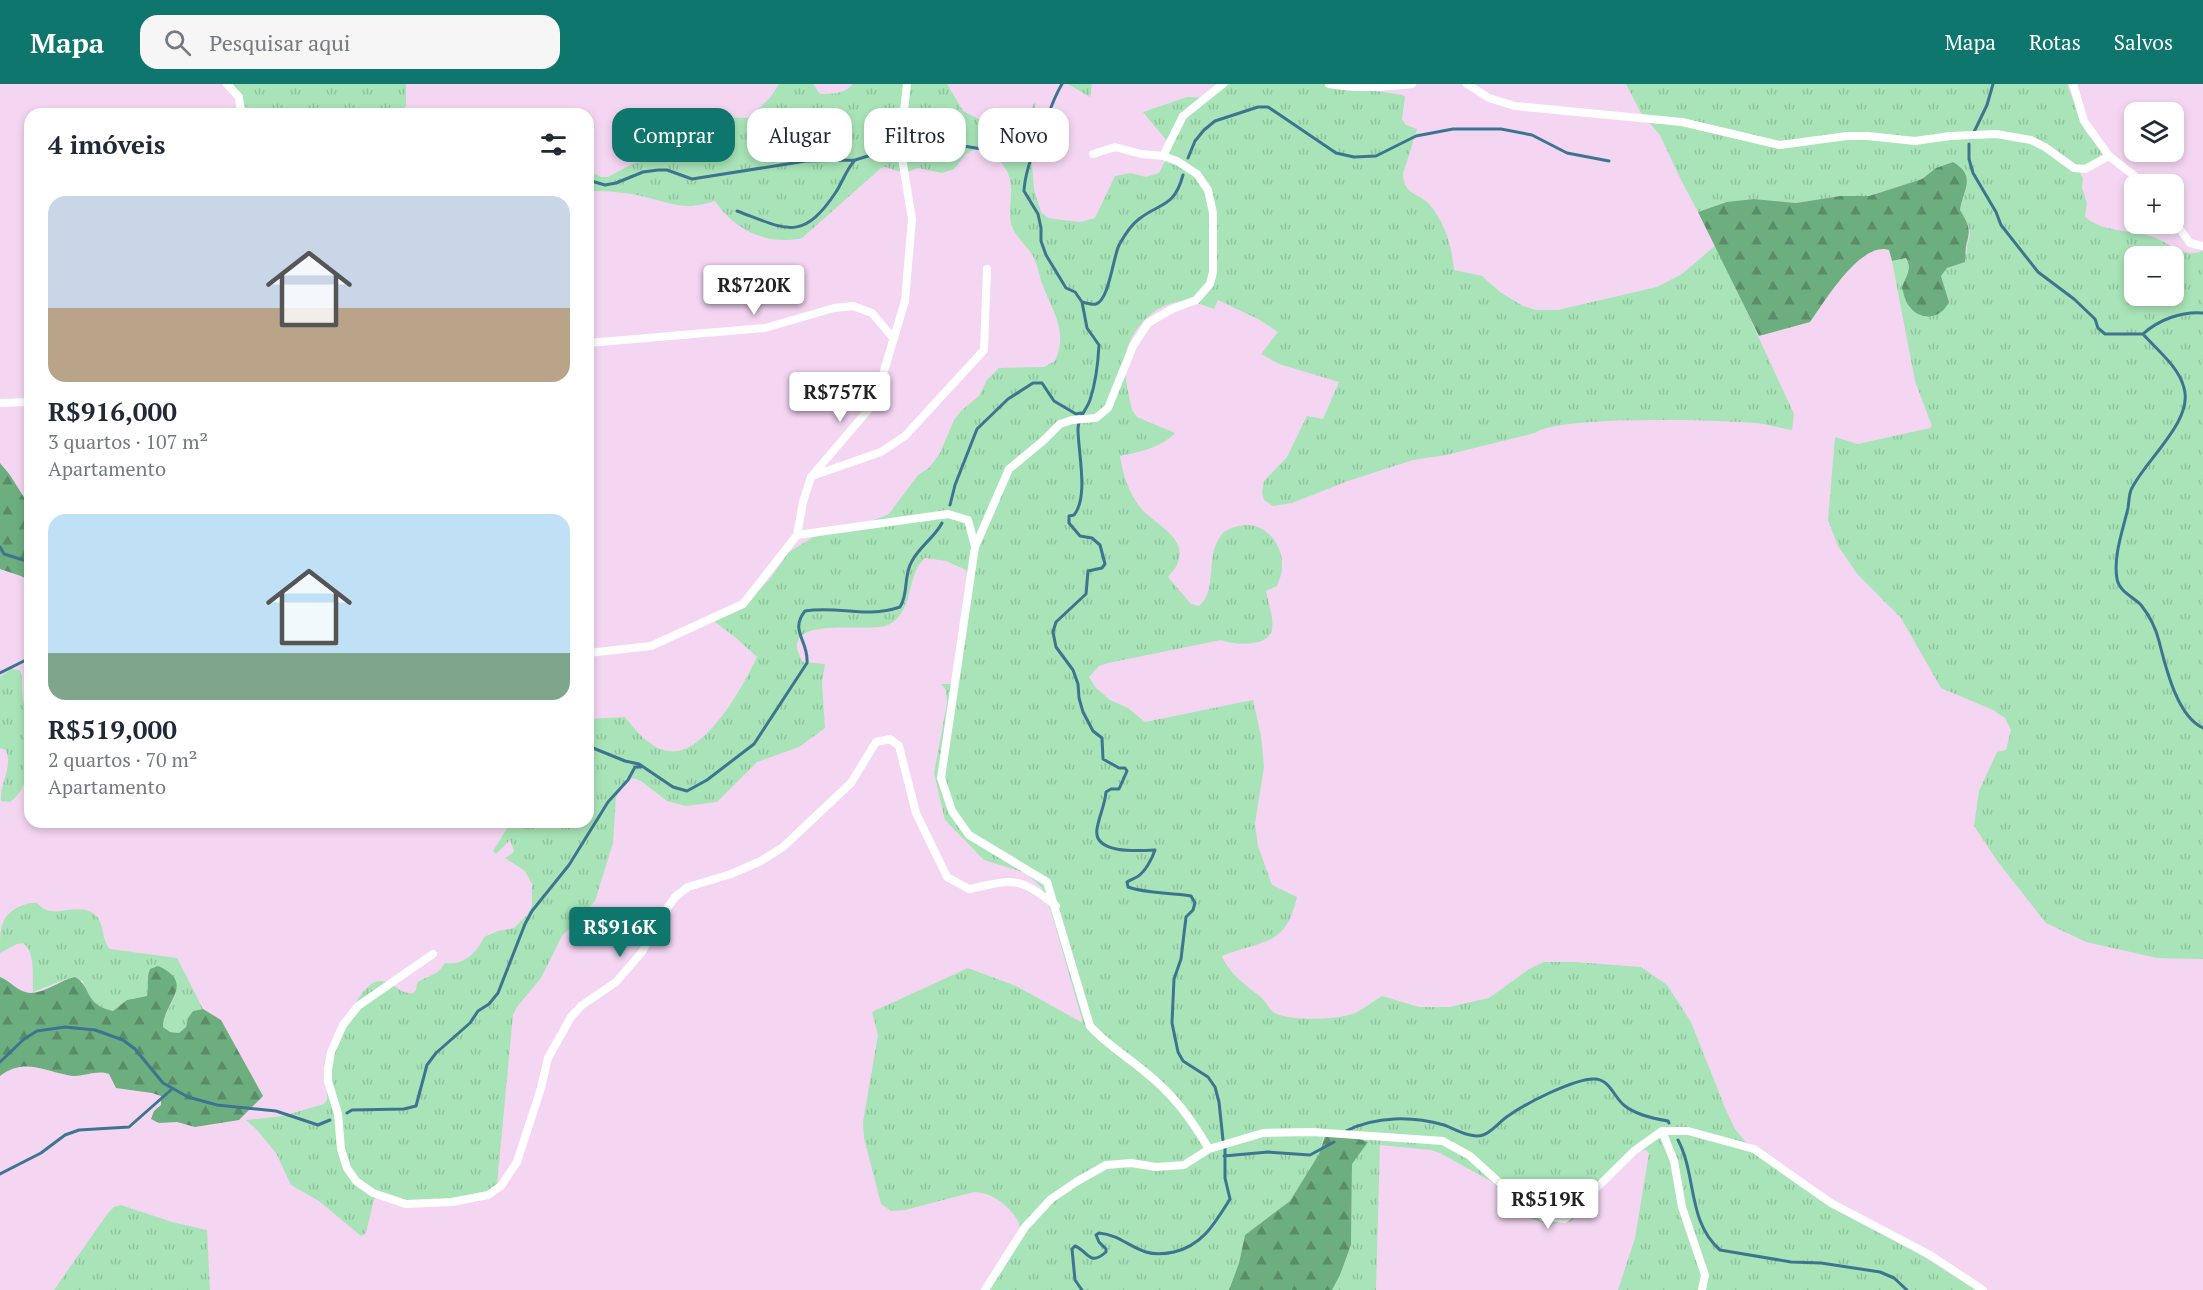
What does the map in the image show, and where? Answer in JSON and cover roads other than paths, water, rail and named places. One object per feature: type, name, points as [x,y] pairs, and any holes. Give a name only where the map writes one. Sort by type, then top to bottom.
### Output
[{"type":"street","points":[[227,84],[238,97],[240,108]]},
{"type":"street","points":[[594,652],[651,646],[743,604],[797,535],[803,502],[811,477],[869,409],[881,381],[905,301],[912,219],[900,146],[907,84]]},
{"type":"street","points":[[1163,156],[1183,116],[1223,84]]},
{"type":"street","points":[[1329,84],[1383,87],[1412,84]]},
{"type":"street","points":[[1467,84],[1489,98],[1515,106],[1682,122],[1780,145],[1847,136],[1915,141],[1950,136],[1996,134],[2031,140],[2074,168],[2085,169],[2109,156]]},
{"type":"street","points":[[2073,84],[2084,121],[2109,156],[2132,174]]},
{"type":"street","points":[[1093,154],[1115,147],[1141,154],[1163,156],[1178,161],[1197,174],[1208,190],[1213,213],[1213,272],[1210,284],[1196,300],[1172,309],[1148,323],[1133,346],[1108,408],[1096,418],[1073,420],[1060,424],[1009,469],[975,547],[941,778],[952,811],[969,835],[1047,882],[1090,1026],[1104,1042],[1144,1071],[1171,1096],[1191,1118],[1209,1149]]},
{"type":"street","points":[[2183,234],[2190,243],[2203,246]]},
{"type":"street","points":[[811,477],[881,453],[905,436],[984,350],[987,269]]},
{"type":"street","points":[[594,342],[765,328],[834,308],[854,306],[872,313],[894,339]]},
{"type":"street","points":[[0,404],[24,402]]},
{"type":"street","points":[[797,535],[948,514],[968,520],[975,547]]},
{"type":"street","points":[[433,954],[358,1006],[343,1025],[331,1052],[328,1069],[328,1081],[338,1114],[341,1149],[347,1168],[356,1181],[373,1193],[406,1204],[452,1202],[488,1195],[501,1186],[517,1162],[541,1088],[548,1058],[571,1017],[581,1006],[616,982],[642,952],[657,923],[675,897],[688,887],[731,874],[783,848],[851,783],[876,742],[890,739],[899,746],[916,813],[947,877],[969,889],[1009,881],[1032,887],[1056,906]]},
{"type":"street","points":[[1662,1131],[1674,1161],[1682,1207],[1705,1275],[1702,1290]]},
{"type":"street","points":[[985,1290],[1025,1227],[1051,1198],[1106,1165],[1131,1163],[1156,1167],[1184,1165],[1209,1149],[1263,1133],[1313,1132],[1363,1137],[1410,1137],[1443,1141],[1470,1156],[1526,1207],[1543,1216],[1565,1219],[1634,1151],[1662,1131],[1688,1131],[1754,1149],[1831,1203],[1930,1255],[1983,1290]]},
{"type":"waterway","points":[[1062,84],[1031,159],[1024,191],[1038,214],[1041,241],[1046,255],[1066,288],[1075,292],[1082,302],[1087,328],[1099,345],[1092,393],[1078,425],[1082,474],[1081,497],[1074,515],[1069,516],[1069,523],[1080,536],[1092,538],[1100,545],[1105,564],[1102,568],[1088,571],[1086,594],[1056,622],[1053,632],[1056,647],[1073,670],[1083,712],[1093,731],[1102,738],[1103,759],[1127,771],[1119,789],[1106,792],[1097,829],[1098,837],[1109,847],[1138,851],[1155,850],[1143,872],[1127,882],[1128,887],[1143,891],[1191,896],[1195,903],[1193,910],[1186,917],[1181,959],[1174,979],[1172,1023],[1178,1052],[1183,1061],[1208,1077],[1215,1087],[1223,1140]]},
{"type":"waterway","points":[[1974,132],[1987,105],[1993,84]]},
{"type":"waterway","points":[[1188,158],[1195,141],[1215,121],[1258,107],[1268,107],[1336,153],[1354,157],[1376,156],[1416,136],[1453,129],[1501,129],[1532,135],[1567,153],[1609,161]]},
{"type":"waterway","points":[[1969,144],[1969,159],[1973,173],[2001,225],[2038,272],[2074,299],[2095,319],[2098,328],[2105,334],[2143,334],[2173,366],[2181,380],[2185,401],[2182,414],[2131,490],[2117,552],[2116,570],[2120,587],[2141,605],[2152,622],[2179,702],[2194,722],[2203,728]]},
{"type":"waterway","points":[[966,146],[978,148]]},
{"type":"waterway","points":[[594,182],[605,185],[616,183],[643,172],[658,170],[667,170],[692,179],[806,161],[855,160],[864,157]]},
{"type":"waterway","points":[[737,211],[781,226],[803,225],[824,208],[855,160]]},
{"type":"waterway","points":[[1082,302],[1096,304],[1100,301],[1125,234],[1139,219],[1171,199],[1183,175]]},
{"type":"waterway","points":[[2143,334],[2171,318],[2187,313],[2203,313]]},
{"type":"waterway","points":[[950,505],[955,485],[977,429],[1008,399],[1033,383],[1042,383],[1054,401],[1076,414],[1081,413]]},
{"type":"waterway","points":[[594,748],[639,764],[673,787],[687,791],[707,780],[754,744],[807,663],[807,655],[799,630],[799,624],[805,611],[875,612],[900,607],[903,602],[909,567],[942,523]]},
{"type":"waterway","points":[[0,547],[4,554],[24,560]]},
{"type":"waterway","points":[[0,673],[24,661]]},
{"type":"waterway","points":[[594,825],[608,802],[628,780],[635,767],[640,767]]},
{"type":"waterway","points":[[347,1113],[352,1110],[404,1109],[416,1106],[427,1065],[436,1053],[470,1023],[478,1011],[489,1004],[498,993],[532,911],[569,865],[592,828]]},
{"type":"waterway","points":[[0,1062],[24,1039],[37,1031],[65,1027],[95,1030],[123,1040],[135,1049],[163,1083],[188,1097],[217,1105],[276,1111],[318,1125],[330,1120]]},
{"type":"waterway","points":[[1346,1131],[1369,1122],[1407,1119],[1444,1125],[1468,1135],[1483,1135],[1508,1116],[1538,1098],[1576,1082],[1596,1079],[1609,1086],[1621,1103],[1629,1109],[1669,1123]]},
{"type":"waterway","points":[[0,1174],[41,1153],[65,1135],[79,1130],[129,1127],[172,1089]]},
{"type":"waterway","points":[[1678,1140],[1688,1168],[1702,1226],[1720,1250],[1791,1262],[1821,1263],[1880,1272],[1894,1278],[1907,1290]]},
{"type":"waterway","points":[[1224,1156],[1268,1152],[1310,1155],[1334,1142]]},
{"type":"waterway","points":[[1082,1290],[1075,1280],[1072,1249],[1075,1246],[1092,1258],[1100,1256],[1106,1252],[1106,1249],[1099,1242],[1096,1235],[1099,1233],[1112,1236],[1153,1254],[1184,1249],[1201,1238],[1230,1199],[1225,1178],[1225,1148]]}]
